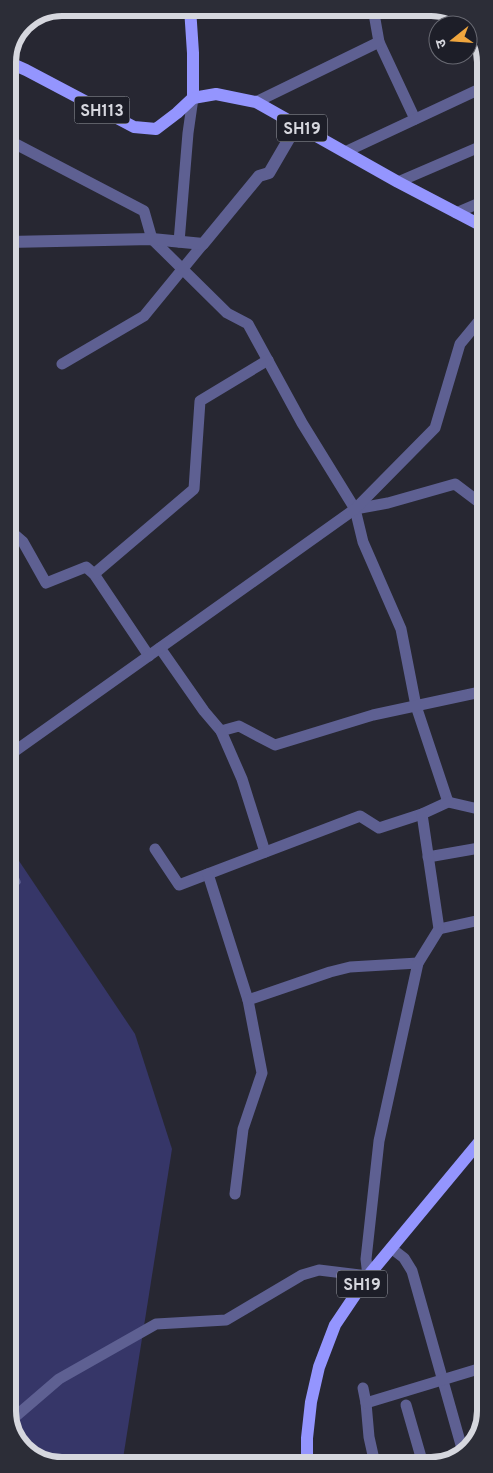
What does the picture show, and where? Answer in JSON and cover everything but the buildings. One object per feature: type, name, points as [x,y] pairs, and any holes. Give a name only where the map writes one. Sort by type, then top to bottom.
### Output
[{"type":"main road","points":[[190,16],[193,98]]},
{"type":"main road","name":"SH113","points":[[16,66],[134,127],[156,129],[193,98]]},
{"type":"main road","name":"SH19","points":[[193,98],[216,94],[256,102],[398,182],[477,224]]},
{"type":"main road","name":"SH19","points":[[307,1457],[311,1402],[319,1367],[335,1325],[368,1276],[477,1145]]},
{"type":"street","points":[[374,16],[379,42],[415,119]]},
{"type":"street","points":[[256,102],[379,42]]},
{"type":"street","points":[[344,152],[477,90]]},
{"type":"street","points":[[179,242],[188,132],[193,98]]},
{"type":"street","points":[[62,364],[144,316],[259,176],[269,173],[297,125]]},
{"type":"street","points":[[16,144],[144,211],[152,239],[227,313],[248,324],[302,423],[355,509],[363,542],[401,629],[416,706],[448,802]]},
{"type":"street","points":[[398,182],[477,148]]},
{"type":"street","points":[[456,213],[477,204]]},
{"type":"street","points":[[16,242],[152,239],[203,244]]},
{"type":"street","points":[[16,750],[355,509],[435,428],[460,344],[477,323]]},
{"type":"street","points":[[94,574],[194,490],[200,400],[268,360]]},
{"type":"street","points":[[355,509],[388,503],[456,484],[477,500]]},
{"type":"street","points":[[16,537],[22,542],[46,583],[86,567],[94,574],[149,656]]},
{"type":"street","points":[[160,648],[204,711],[221,731],[242,778],[265,852]]},
{"type":"street","points":[[221,731],[239,726],[275,745],[373,715],[477,693]]},
{"type":"street","points":[[155,849],[179,885],[360,816],[379,828],[422,814],[448,802],[477,807]]},
{"type":"street","points":[[17,1415],[59,1379],[156,1324],[226,1320],[302,1275],[320,1270],[368,1276],[366,1259],[379,1142],[418,963],[439,929],[422,814]]},
{"type":"street","points":[[428,857],[477,848]]},
{"type":"street","points":[[208,874],[248,1000],[262,1074],[243,1129],[234,1194]]},
{"type":"street","points":[[439,929],[477,920]]},
{"type":"street","points":[[248,1000],[350,967],[418,963]]},
{"type":"street","points":[[392,1248],[404,1258],[412,1271],[460,1446]]},
{"type":"street","points":[[366,1403],[477,1370]]},
{"type":"street","points":[[362,1388],[373,1457]]},
{"type":"street","points":[[406,1405],[422,1457]]},
{"type":"shaded area","points":[[16,856],[135,1034],[172,1149],[123,1457],[59,1457],[39,1451],[21,1431],[16,1411]]}]
